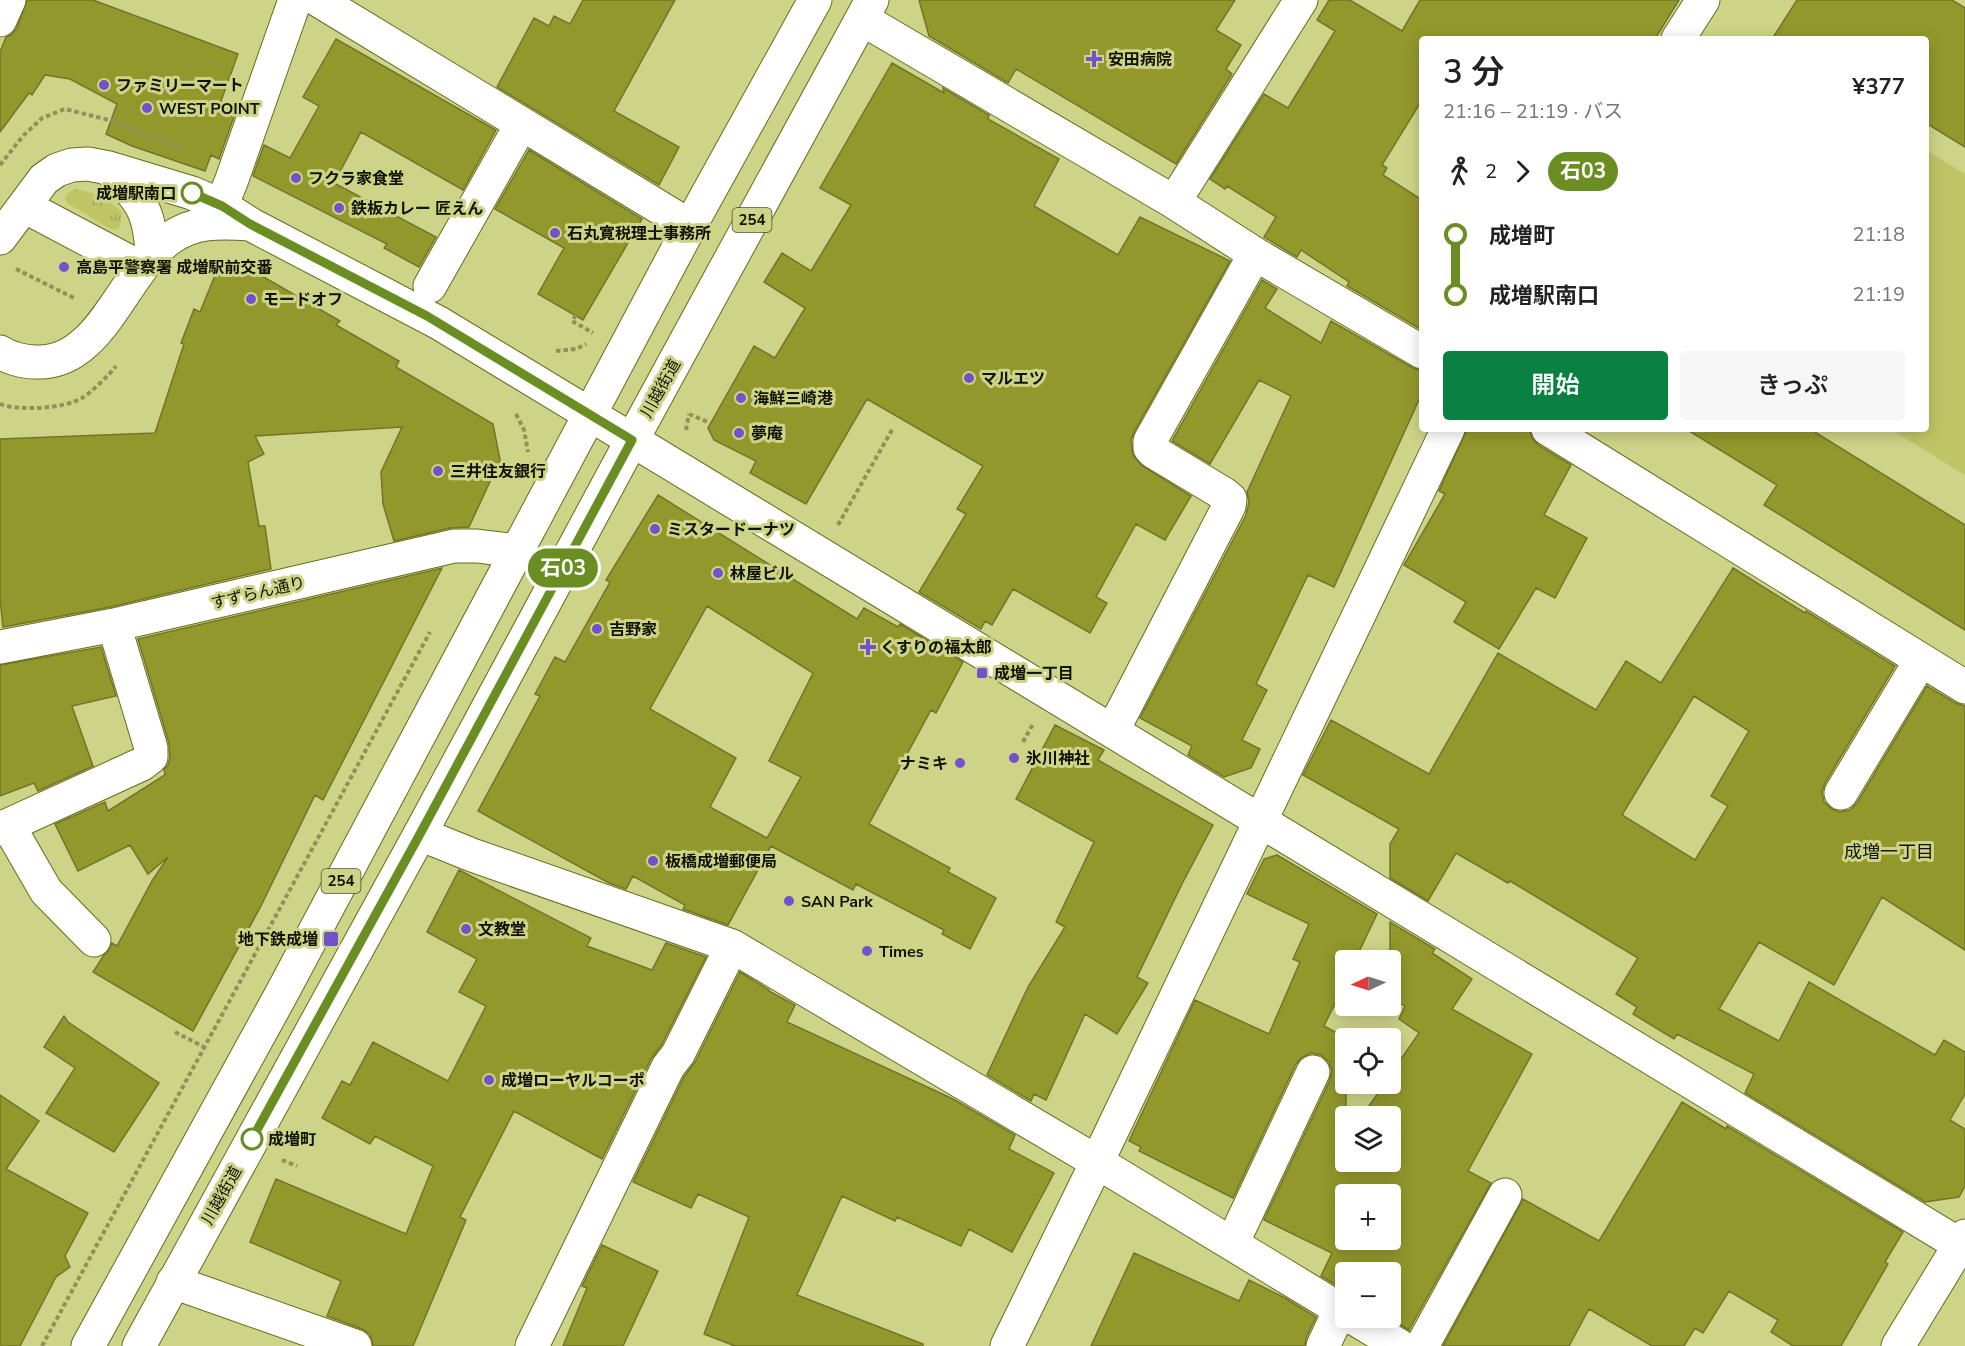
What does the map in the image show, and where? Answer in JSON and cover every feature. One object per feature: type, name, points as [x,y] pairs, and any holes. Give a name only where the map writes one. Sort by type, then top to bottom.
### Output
[{"type":"main road","points":[[0,20],[9,0]]},
{"type":"main road","points":[[0,352],[28,362],[45,363],[73,354],[107,316],[147,261],[169,239],[222,203],[296,0]]},
{"type":"main road","points":[[318,0],[690,226]]},
{"type":"main road","name":"254","points":[[88,1346],[282,993],[690,226],[814,0]]},
{"type":"main road","points":[[1174,202],[1301,0]]},
{"type":"main road","points":[[1680,36],[1703,0]]},
{"type":"main road","points":[[867,10],[1255,254],[1419,350]]},
{"type":"main road","name":"川越街道","points":[[139,1346],[867,10]]},
{"type":"main road","points":[[430,286],[521,125]]},
{"type":"main road","points":[[5,252],[24,206],[44,179],[57,170],[72,165],[88,164],[109,168],[222,203],[250,224],[427,316],[1963,1243],[1898,1346]]},
{"type":"main road","points":[[109,168],[133,191],[147,214],[147,261]]},
{"type":"main road","points":[[24,206],[147,261]]},
{"type":"main road","points":[[1113,730],[1229,506],[1230,499],[1154,452],[1150,448],[1150,441],[1255,254]]},
{"type":"main road","points":[[1007,1346],[1447,432]]},
{"type":"main road","points":[[1553,432],[1965,687]]},
{"type":"main road","name":"すずらん通り","points":[[0,646],[114,626],[454,546],[477,546],[516,551]]},
{"type":"main road","points":[[94,940],[46,891],[4,827],[142,764],[151,757],[151,748],[114,626]]},
{"type":"main road","points":[[1841,793],[1921,660]]},
{"type":"main road","points":[[420,834],[472,855],[732,946],[1097,1162],[1335,1306]]},
{"type":"main road","points":[[532,1346],[668,1067],[678,1054],[732,946]]},
{"type":"main road","points":[[1232,1244],[1313,1072]]},
{"type":"main road","points":[[1422,1346],[1505,1195]]},
{"type":"main road","points":[[173,1282],[355,1346]]},
{"type":"main road","points":[[1323,1346],[1336,1328]]},
{"type":"main road","points":[[1371,1328],[1400,1346]]},
{"type":"path","points":[[0,165],[22,136],[42,118],[65,109],[113,121],[216,163],[222,203]]},
{"type":"path","points":[[5,252],[107,316]]},
{"type":"path","points":[[576,315],[572,321],[593,333]]},
{"type":"path","points":[[553,351],[576,349],[588,342],[599,323]]},
{"type":"path","points":[[0,404],[44,409],[82,399],[112,371],[118,362]]},
{"type":"path","points":[[513,411],[524,430],[528,446],[527,457]]},
{"type":"path","points":[[689,414],[711,423]]},
{"type":"path","points":[[821,554],[893,428]]},
{"type":"path","points":[[42,1346],[431,630]]},
{"type":"path","points":[[175,1032],[204,1047]]},
{"type":"path","points":[[282,1160],[297,1166]]},
{"type":"green space","points":[[1929,152],[1965,174],[1965,475],[1895,432],[1929,432]]},
{"type":"green space","points":[[76,189],[103,196],[122,212],[120,227],[115,230],[105,226],[67,203],[65,197]]},
{"type":"building","points":[[27,0],[93,0],[238,54],[221,101],[237,108],[219,159],[211,155],[205,171],[132,146],[106,134],[117,104],[70,79],[45,75],[32,95],[29,93],[0,132],[0,52],[6,37],[17,28]]},
{"type":"building","points":[[583,0],[675,0],[614,111],[679,147],[659,185],[497,87],[534,18],[549,26],[554,16],[570,24]]},
{"type":"building","points":[[919,0],[1235,0],[1216,30],[1241,45],[1226,69],[1232,74],[1176,164],[1016,69],[1008,83],[929,36]]},
{"type":"building","points":[[1329,0],[1350,0],[1402,31],[1420,0],[1679,0],[1657,36],[1419,36],[1419,105],[1382,165],[1387,168],[1383,175],[1419,198],[1419,328],[1347,286],[1349,282],[1301,250],[1297,257],[1264,237],[1276,217],[1227,186],[1225,189],[1210,179],[1264,94],[1288,108],[1335,31],[1317,20]]},
{"type":"building","points":[[1797,0],[1952,0],[1965,8],[1965,147],[1929,125],[1929,36],[1774,36]]},
{"type":"building","points":[[336,39],[496,130],[463,190],[361,132],[334,183],[436,237],[419,267],[384,248],[387,244],[253,176],[264,145],[290,158],[319,106],[303,97]]},
{"type":"building","points":[[892,63],[944,93],[943,88],[989,115],[988,119],[1059,159],[1034,206],[1118,255],[1140,217],[1230,261],[1131,440],[1133,455],[1141,465],[1191,496],[1165,540],[1136,524],[1096,597],[1107,603],[1090,633],[1013,589],[992,625],[985,621],[981,629],[919,592],[966,514],[957,509],[983,466],[867,399],[806,504],[750,473],[756,461],[714,440],[708,428],[754,346],[775,358],[805,308],[764,282],[782,253],[811,271],[851,205],[820,188]]},
{"type":"building","name":"石丸寛税理士事務所","points":[[529,150],[642,219],[583,320],[538,294],[564,248],[495,209]]},
{"type":"building","points":[[218,268],[248,268],[340,321],[336,325],[399,361],[396,367],[493,424],[500,460],[469,527],[450,528],[394,541],[383,504],[381,472],[402,427],[255,436],[264,454],[248,462],[259,526],[265,526],[271,569],[110,607],[3,627],[0,599],[0,439],[155,433],[184,344],[181,343],[194,309],[200,312]]},
{"type":"building","points":[[1262,280],[1277,289],[1265,308],[1321,343],[1331,321],[1419,370],[1419,400],[1334,587],[1308,575],[1256,684],[1267,690],[1242,740],[1260,749],[1251,768],[1224,777],[1188,755],[1192,746],[1140,718],[1246,515],[1249,502],[1247,492],[1291,396],[1259,380],[1210,464],[1172,441]]},
{"type":"building","points":[[1466,432],[1530,432],[1538,445],[1571,465],[1544,515],[1587,538],[1555,598],[1536,588],[1499,649],[1454,622],[1466,602],[1404,565],[1445,494],[1439,491]]},
{"type":"building","points":[[1691,432],[1815,432],[1965,525],[1965,630],[1764,505],[1777,485]]},
{"type":"building","points":[[658,495],[857,619],[864,608],[898,627],[900,624],[963,662],[936,713],[931,710],[869,824],[950,868],[948,872],[996,898],[970,949],[942,934],[944,930],[856,884],[853,890],[771,846],[728,925],[683,909],[685,905],[633,876],[626,889],[609,883],[478,811],[540,696],[535,694],[555,657],[565,662],[610,582],[606,580]],"holes":[[[707,606],[813,673],[769,761],[801,777],[767,838],[710,807],[736,758],[650,709]]]},
{"type":"building","points":[[442,568],[323,800],[315,795],[261,906],[193,1031],[93,972],[112,943],[117,946],[152,881],[168,857],[148,874],[130,845],[78,871],[55,824],[105,802],[108,811],[165,775],[164,770],[170,758],[169,743],[138,639]]},
{"type":"building","points":[[1733,568],[1895,666],[1825,783],[1822,792],[1824,802],[1832,809],[1840,812],[1850,810],[1857,803],[1927,686],[1955,703],[1965,706],[1965,950],[1882,897],[1834,985],[1759,942],[1719,1009],[1779,1041],[1809,982],[1935,1055],[1944,1040],[1965,1052],[1965,1094],[1950,1120],[1965,1129],[1965,1186],[1959,1197],[1925,1202],[1745,1093],[1754,1074],[1677,1034],[1674,1039],[1633,1014],[1637,1007],[1616,994],[1638,958],[1510,881],[1508,883],[1456,853],[1428,901],[1390,878],[1390,844],[1399,829],[1303,775],[1331,720],[1429,774],[1498,653],[1596,710],[1626,661],[1661,683]],"holes":[[[1694,696],[1749,731],[1711,796],[1728,806],[1695,860],[1622,815]]]},
{"type":"building","points":[[101,647],[116,696],[72,706],[93,766],[38,791],[34,783],[0,796],[0,665]]},
{"type":"building","points":[[1055,725],[1104,750],[1098,760],[1213,825],[1137,977],[1148,983],[1117,1034],[1085,1014],[1046,1100],[1034,1094],[1031,1101],[987,1075],[1028,987],[1065,927],[1056,922],[1094,842],[1016,799]]},
{"type":"building","points":[[1277,855],[1377,914],[1360,950],[1335,950],[1335,1004],[1324,1026],[1335,1032],[1335,1094],[1346,1094],[1346,1106],[1335,1106],[1335,1172],[1401,1172],[1401,1106],[1369,1106],[1377,1094],[1401,1094],[1401,1059],[1419,1033],[1399,1019],[1405,1006],[1401,1004],[1401,950],[1390,950],[1390,922],[1435,949],[1432,953],[1472,979],[1452,1009],[1532,1054],[1468,1171],[1491,1183],[1409,1330],[1401,1325],[1401,1262],[1335,1262],[1335,1284],[1321,1276],[1332,1253],[1264,1220],[1330,1080],[1332,1070],[1329,1062],[1321,1055],[1311,1053],[1302,1057],[1296,1064],[1233,1198],[1139,1151],[1141,1147],[1129,1141],[1195,1000],[1269,1034],[1300,962],[1293,959],[1309,924],[1247,894],[1264,859]]},
{"type":"building","points":[[459,870],[591,938],[587,946],[652,970],[666,943],[706,957],[662,1044],[651,1059],[602,1159],[514,1111],[460,1217],[466,1220],[413,1346],[373,1346],[370,1334],[327,1316],[341,1281],[250,1242],[276,1179],[406,1234],[433,1166],[375,1136],[370,1144],[322,1118],[342,1081],[350,1085],[373,1042],[448,1081],[486,1006],[459,992],[477,959],[427,932]]},
{"type":"building","points":[[740,972],[795,1005],[787,1022],[953,1099],[1015,1135],[1009,1149],[1054,1173],[1012,1252],[969,1229],[961,1246],[897,1217],[895,1221],[842,1196],[797,1295],[923,1344],[923,1346],[735,1346],[704,1334],[749,1217],[698,1194],[691,1208],[633,1182],[684,1077],[695,1062]]},
{"type":"building","points":[[64,1016],[68,1022],[159,1083],[114,1152],[46,1113],[75,1068],[44,1047]]},
{"type":"building","points":[[0,1095],[39,1121],[6,1169],[88,1213],[65,1256],[70,1267],[56,1277],[20,1346],[0,1346]]},
{"type":"building","points":[[1682,1102],[1726,1129],[1727,1126],[1903,1232],[1885,1262],[1888,1264],[1841,1346],[1793,1346],[1771,1332],[1778,1320],[1729,1291],[1703,1333],[1695,1328],[1684,1346],[1652,1346],[1589,1309],[1569,1346],[1443,1346],[1523,1199],[1599,1241]]},
{"type":"building","points":[[602,1245],[658,1271],[623,1346],[563,1346],[587,1288],[582,1286]]},
{"type":"building","points":[[1134,1253],[1239,1301],[1249,1280],[1285,1298],[1316,1317],[1306,1338],[1305,1346],[1091,1346]]},
{"type":"bus line","name":"石03","points":[[192,193],[222,206],[250,224],[427,316],[632,440],[420,834],[252,1139]]},
{"type":"place","name":"安田病院","points":[[1094,59]]},
{"type":"place","name":"ファミリーマート","points":[[104,85]]},
{"type":"place","name":"WEST POINT","points":[[147,108]]},
{"type":"place","name":"フクラ家食堂","points":[[296,178]]},
{"type":"place","name":"成増駅南口","points":[[192,193]]},
{"type":"place","name":"鉄板カレー 匠えん","points":[[339,208]]},
{"type":"place","name":"石丸寛税理士事務所","points":[[555,233]]},
{"type":"place","name":"高島平警察署 成増駅前交番","points":[[64,267]]},
{"type":"place","name":"モードオフ","points":[[251,299]]},
{"type":"place","name":"マルエツ","points":[[969,378]]},
{"type":"place","name":"海鮮三崎港","points":[[741,398]]},
{"type":"place","name":"夢庵","points":[[739,433]]},
{"type":"place","name":"三井住友銀行","points":[[438,471]]},
{"type":"place","name":"ミスタードーナツ","points":[[655,529]]},
{"type":"place","name":"林屋ビル","points":[[718,573]]},
{"type":"place","name":"吉野家","points":[[597,629]]},
{"type":"place","name":"くすりの福太郎","points":[[868,647]]},
{"type":"place","name":"成増一丁目","points":[[982,673]]},
{"type":"place","name":"氷川神社","points":[[1014,758]]},
{"type":"place","name":"ナミキ","points":[[960,763]]},
{"type":"place","name":"板橋成増郵便局","points":[[653,861]]},
{"type":"place","name":"SAN Park","points":[[789,901]]},
{"type":"place","name":"文教堂","points":[[466,929]]},
{"type":"place","name":"地下鉄成増","points":[[331,939]]},
{"type":"place","name":"Times","points":[[867,951]]},
{"type":"place","name":"成増ローヤルコーポ","points":[[489,1080]]},
{"type":"place","name":"成増町","points":[[252,1139]]},
{"type":"district","name":"成増一丁目","points":[[1889,852]]}]
